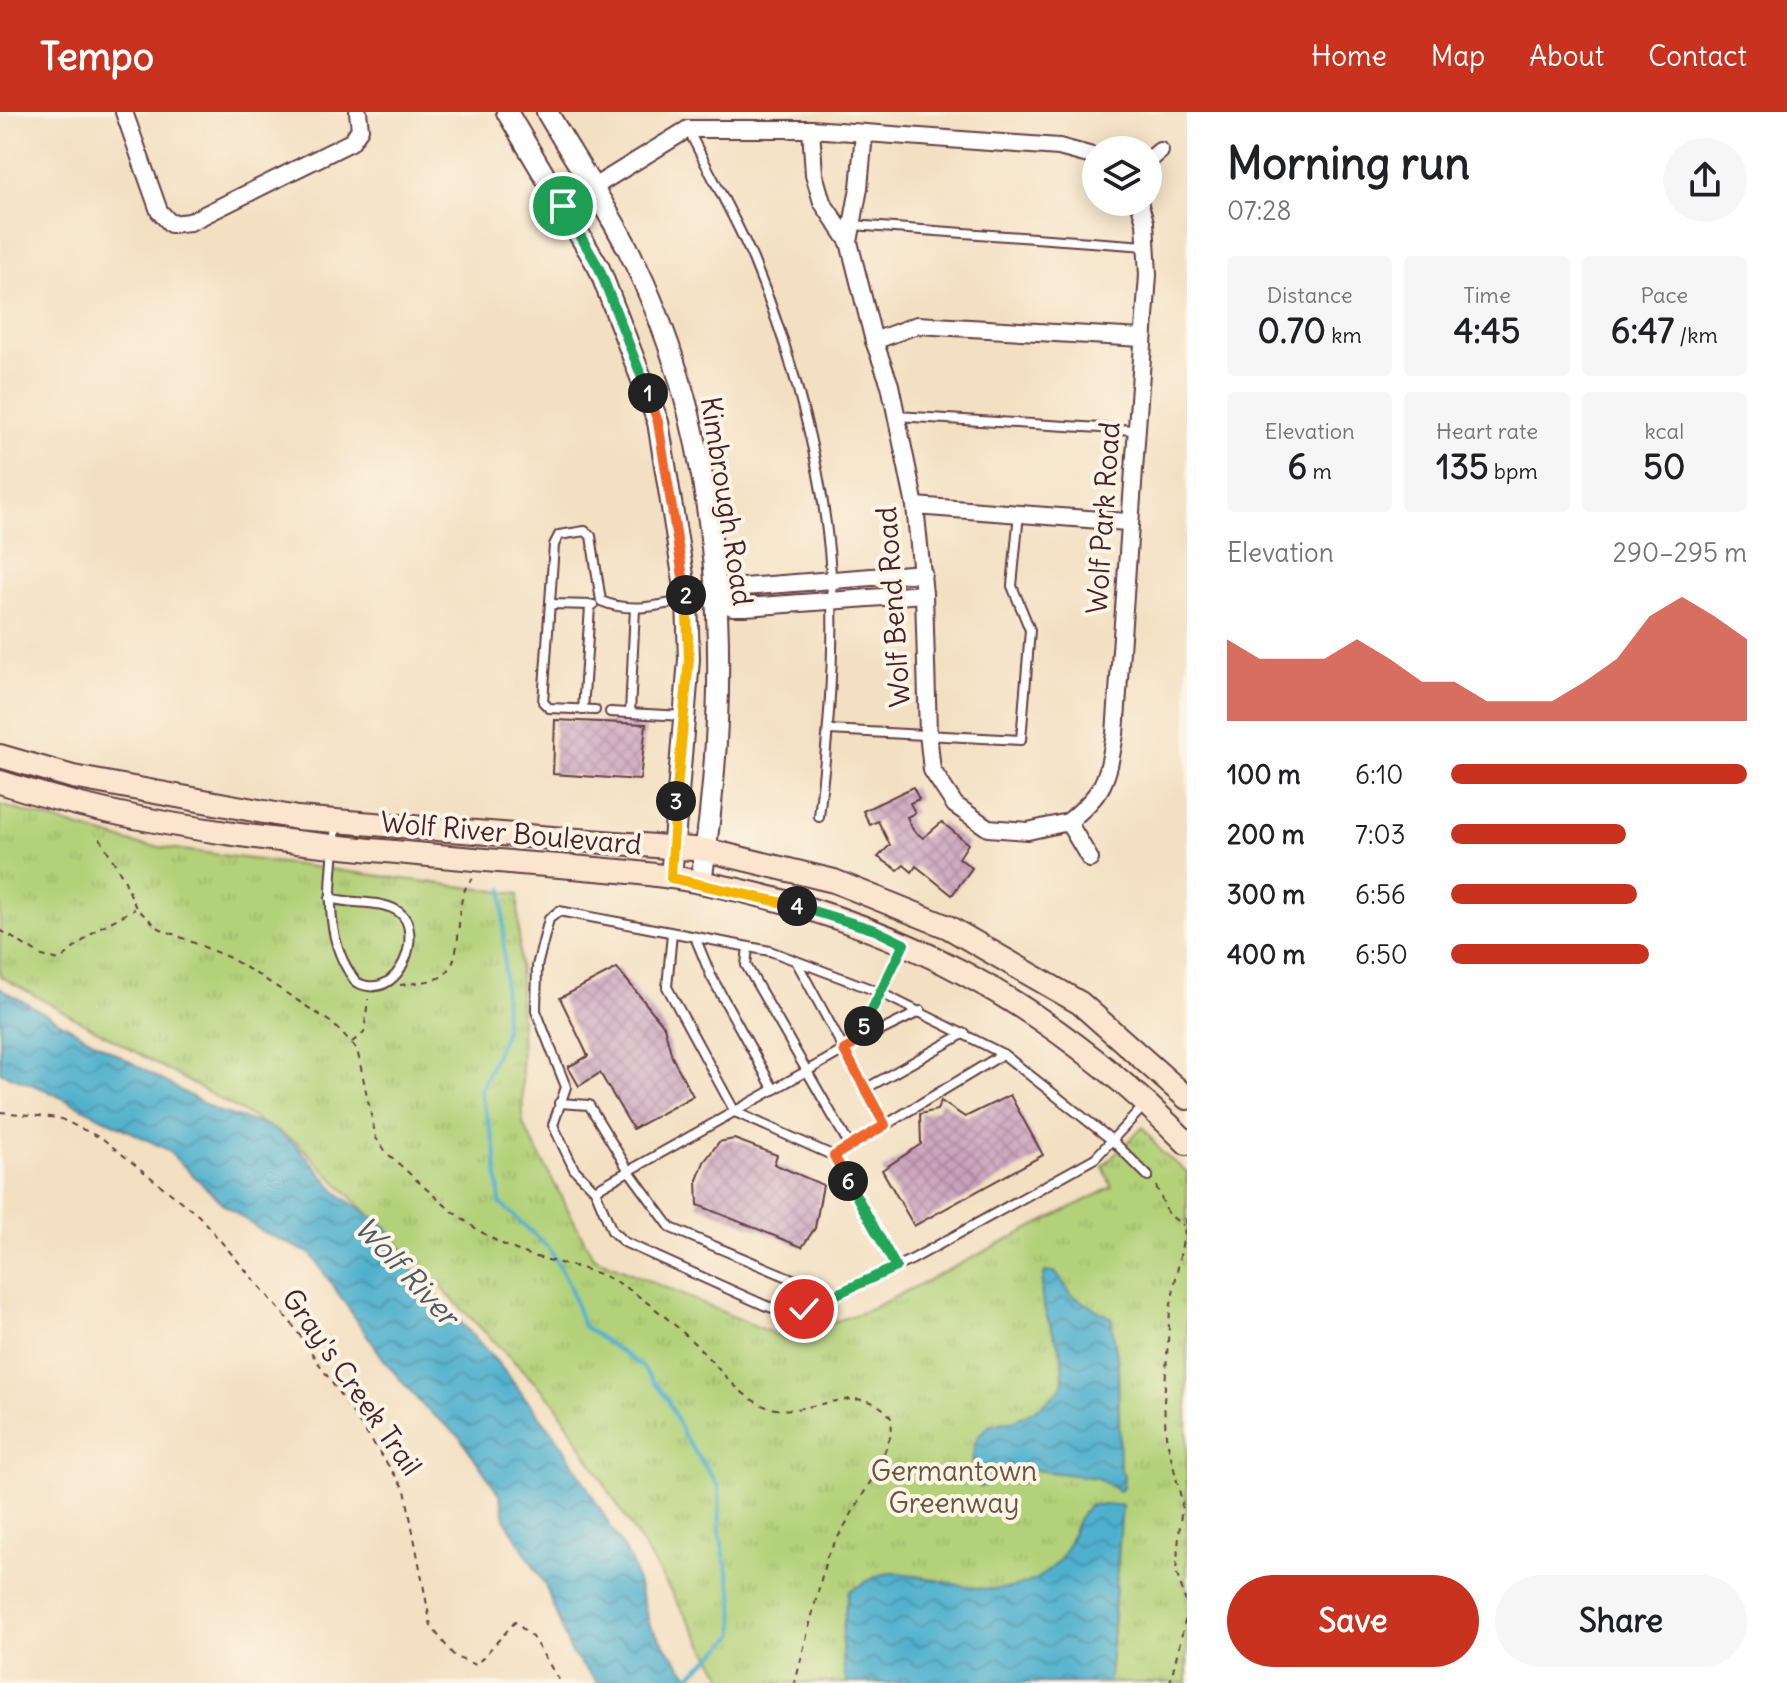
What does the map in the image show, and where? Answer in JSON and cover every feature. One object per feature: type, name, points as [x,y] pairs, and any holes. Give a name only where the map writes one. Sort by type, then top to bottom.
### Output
[{"type":"main road","name":"Wolf River Boulevard","points":[[0,756],[73,777],[297,818],[706,850],[834,881],[948,927],[1080,1003],[1187,1098]]},
{"type":"main road","name":"Wolf River Boulevard","points":[[0,782],[61,802],[267,841],[671,878],[701,882],[807,908],[904,944],[985,982],[1074,1041],[1147,1102],[1187,1143]]},
{"type":"street","points":[[124,112],[159,211],[171,224],[190,222],[351,142],[359,121]]},
{"type":"street","name":"Kimbrough Road","points":[[507,112],[599,268],[658,422],[687,600],[689,659],[671,878]]},
{"type":"street","name":"Kimbrough Road","points":[[547,112],[630,253],[663,335],[690,418],[719,598],[719,705],[701,882]]},
{"type":"street","points":[[563,206],[590,186],[688,129],[811,129],[1059,147],[1082,153]]},
{"type":"street","name":"Wolf Bend Road","points":[[811,129],[814,174],[822,202],[845,230],[896,416],[915,506],[923,573],[932,770],[955,805],[988,828],[1028,831],[1068,822]]},
{"type":"street","name":"Wolf Bend Road","points":[[845,230],[864,133]]},
{"type":"street","name":"Wolf Park Road","points":[[1068,822],[1088,806],[1107,782],[1115,734],[1127,522],[1148,275],[1141,216]]},
{"type":"street","points":[[874,341],[917,325],[1142,338]]},
{"type":"street","points":[[915,506],[1127,522]]},
{"type":"street","points":[[687,600],[719,598],[738,587],[923,573]]},
{"type":"street","points":[[719,598],[732,607],[924,594]]},
{"type":"street","points":[[1068,822],[1090,859]]},
{"type":"lane","points":[[688,129],[752,258],[776,321],[803,415],[819,491],[832,601],[829,730],[819,817]]},
{"type":"lane","points":[[845,230],[1146,246]]},
{"type":"lane","points":[[896,416],[1135,430]]},
{"type":"lane","points":[[829,730],[1021,740],[1030,630],[1012,586],[1019,513]]},
{"type":"lane","points":[[595,710],[549,708],[543,702],[554,545],[559,535],[585,531],[591,536],[601,601]]},
{"type":"lane","points":[[550,604],[590,607],[601,601],[635,608],[687,600]]},
{"type":"lane","points":[[583,710],[590,607]]},
{"type":"lane","points":[[630,713],[635,608]]},
{"type":"lane","points":[[610,712],[684,716]]},
{"type":"lane","points":[[330,898],[387,906],[404,917],[408,927],[406,958],[397,975],[386,985],[361,985],[349,973],[333,937],[330,898],[336,821]]},
{"type":"lane","points":[[1147,1102],[1113,1141],[1095,1158],[896,1267],[804,1309],[784,1312],[624,1242],[612,1231],[595,1190],[574,1169],[553,1125],[566,1087],[536,1011],[537,966],[549,919],[559,911],[748,947],[879,992],[1003,1054],[1113,1141],[1148,1176]]},
{"type":"lane","points":[[672,933],[667,987],[735,1112],[834,1156],[896,1267]]},
{"type":"lane","points":[[695,937],[711,976],[774,1090]]},
{"type":"lane","points":[[853,1045],[904,944]]},
{"type":"lane","points":[[748,947],[746,965],[850,1146]]},
{"type":"lane","points":[[796,961],[885,1125]]},
{"type":"lane","points":[[595,1190],[853,1045],[921,1011]]},
{"type":"lane","points":[[865,1089],[965,1033]]},
{"type":"lane","points":[[834,1156],[1003,1054]]},
{"type":"lane","points":[[559,1103],[589,1105],[629,1171],[671,1228],[833,1296]]},
{"type":"path","points":[[100,838],[124,879],[136,908],[159,928],[230,958],[332,1023],[357,1049],[376,1138],[387,1153],[485,1234],[523,1253],[577,1267],[624,1287],[691,1339],[761,1405],[778,1410],[851,1398],[884,1407],[891,1418],[892,1432],[879,1467],[827,1556],[795,1683]]},
{"type":"path","points":[[399,985],[442,977],[452,965],[464,889],[470,880],[478,877]]},
{"type":"path","points":[[0,930],[42,956],[60,960],[97,929],[136,908]]},
{"type":"path","points":[[351,1043],[364,1033],[370,991]]},
{"type":"path","name":"Gray's Creek Trail","points":[[0,1112],[59,1118],[103,1139],[199,1216],[292,1324],[405,1490],[431,1626],[455,1657],[476,1665],[515,1622],[532,1637],[561,1683]]},
{"type":"path","points":[[1148,1176],[1161,1193],[1168,1214],[1184,1226]]},
{"type":"path","points":[[1187,1218],[1166,1343],[1169,1366],[1164,1402],[1166,1436],[1182,1502],[1176,1571],[1187,1606]]},
{"type":"path","points":[[1170,1683],[1187,1613]]},
{"type":"green space","name":"Germantown Greenway","points":[[0,805],[136,844],[518,894],[523,1124],[593,1257],[786,1339],[871,1309],[1112,1187],[1103,1166],[1143,1127],[1161,1152],[1187,1172],[1187,1683],[727,1683],[555,1403],[298,1143],[0,976]]},
{"type":"water","name":"Wolf River","points":[[0,988],[217,1111],[268,1126],[296,1145],[340,1195],[387,1227],[411,1268],[497,1362],[561,1443],[631,1561],[650,1626],[695,1683],[598,1683],[571,1653],[545,1585],[506,1521],[500,1495],[459,1436],[424,1407],[387,1364],[311,1254],[263,1232],[223,1204],[166,1149],[46,1090],[0,1072]]},
{"type":"water","points":[[1045,1272],[1055,1272],[1072,1295],[1111,1318],[1118,1363],[1120,1468],[1124,1475],[1123,1488],[1119,1491],[1097,1478],[1026,1469],[980,1487],[976,1481],[973,1456],[981,1433],[990,1426],[1030,1412],[1063,1385],[1062,1357],[1043,1304]]},
{"type":"water","points":[[1089,1505],[1122,1505],[1109,1683],[847,1683],[842,1648],[849,1591],[889,1573],[992,1589],[1011,1588],[1030,1582],[1056,1563],[1067,1547],[1077,1521]]},
{"type":"building","points":[[555,720],[646,724],[640,780],[553,774]]},
{"type":"building","points":[[913,787],[919,799],[910,803],[915,813],[907,817],[913,830],[923,838],[942,822],[968,844],[959,858],[972,868],[952,895],[916,866],[912,872],[904,865],[898,870],[878,857],[890,845],[878,821],[870,825],[863,811]]},
{"type":"building","points":[[617,968],[664,1026],[672,1057],[693,1096],[633,1129],[600,1073],[579,1086],[568,1067],[588,1056],[560,998]]},
{"type":"building","points":[[1010,1095],[1043,1155],[914,1226],[882,1170],[921,1144],[920,1114],[937,1110],[941,1101],[965,1117]]},
{"type":"building","points":[[734,1139],[777,1155],[774,1164],[823,1185],[815,1228],[802,1247],[698,1205],[697,1180],[704,1162],[719,1142]]},
{"type":"waterway","points":[[503,889],[505,1033],[480,1091],[495,1147],[500,1203],[549,1248],[569,1284],[583,1326],[641,1366],[668,1400],[684,1436],[719,1487],[720,1535],[734,1600],[735,1634],[682,1683]]},
{"type":"route","points":[[563,206],[599,268],[632,347],[658,422],[687,600],[689,659],[671,878],[701,882],[807,908],[875,930],[904,944],[863,1029],[853,1045],[844,1050],[885,1125],[834,1156],[896,1267],[804,1309]]}]
